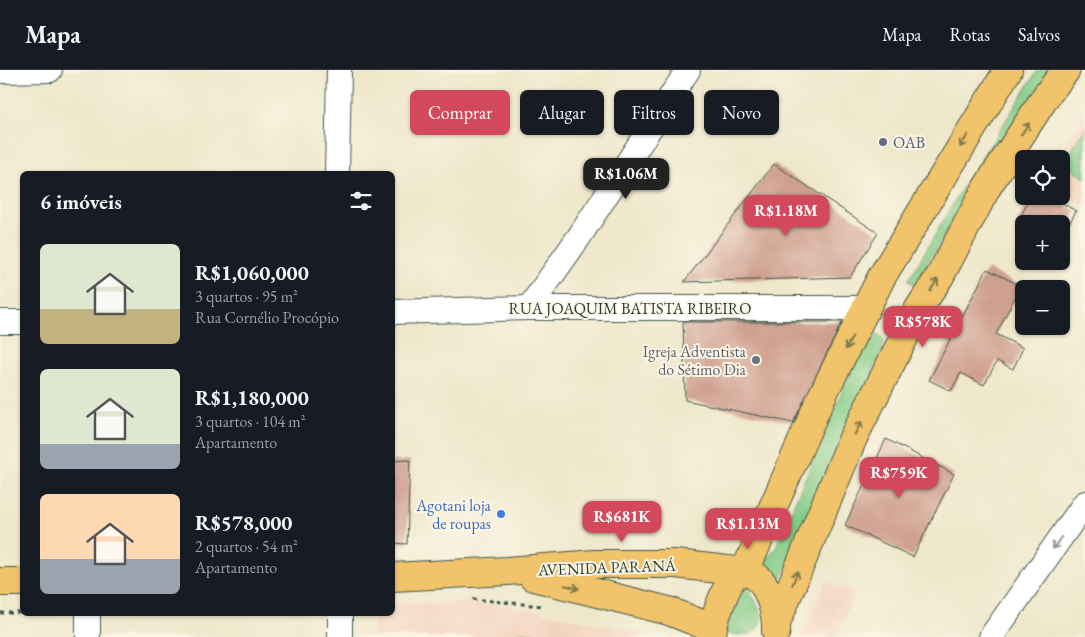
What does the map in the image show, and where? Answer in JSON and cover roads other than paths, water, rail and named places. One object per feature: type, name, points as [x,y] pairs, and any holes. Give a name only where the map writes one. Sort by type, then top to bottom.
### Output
[{"type":"main road","points":[[712,633],[731,579],[741,571],[821,398],[889,263],[1008,70]]},
{"type":"main road","points":[[776,633],[853,438],[918,310],[940,276],[987,186],[1046,96],[1066,70]]},
{"type":"main road","name":"AVENIDA PARANÁ","points":[[395,577],[596,564],[676,564],[741,571]]},
{"type":"main road","name":"AVENIDA PARANÁ","points":[[508,571],[669,611],[712,633]]},
{"type":"main road","points":[[741,571],[757,577],[764,588],[774,609],[776,633]]},
{"type":"main road","points":[[0,582],[20,582]]},
{"type":"street","points":[[0,71],[50,70]]},
{"type":"street","points":[[337,171],[339,70]]},
{"type":"street","points":[[529,308],[579,237],[688,70]]},
{"type":"street","name":"RUA JOAQUIM BATISTA RIBEIRO","points":[[395,312],[529,308],[867,308]]},
{"type":"street","points":[[0,322],[20,322]]},
{"type":"street","points":[[991,637],[1085,503]]},
{"type":"street","points":[[88,616],[88,637]]},
{"type":"street","points":[[340,616],[340,637]]},
{"type":"place","name":"OAB","points":[[883,142]]},
{"type":"place","name":"Igreja Adventista do Sétimo Dia","points":[[756,360]]},
{"type":"place","name":"Agotani loja de roupas","points":[[501,514]]}]
